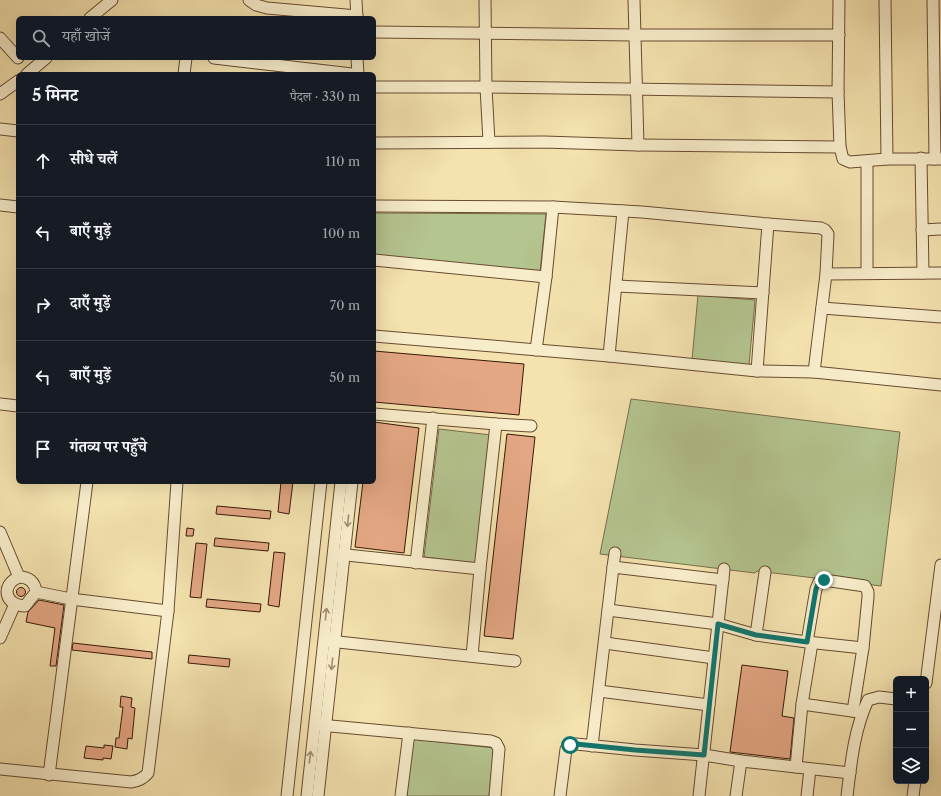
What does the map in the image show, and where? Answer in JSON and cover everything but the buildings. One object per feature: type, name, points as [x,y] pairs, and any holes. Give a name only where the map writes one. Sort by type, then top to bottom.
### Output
[{"type":"street","points":[[92,16],[112,0]]},
{"type":"street","points":[[249,0],[256,5],[267,8],[347,16]]},
{"type":"street","points":[[356,0],[357,16]]},
{"type":"street","points":[[485,0],[486,87],[489,142]]},
{"type":"street","points":[[634,0],[638,145]]},
{"type":"street","points":[[839,0],[838,92],[840,147],[841,156],[846,162],[887,159],[938,159],[933,0]]},
{"type":"street","points":[[885,0],[887,159]]},
{"type":"street","points":[[376,32],[634,36],[839,35]]},
{"type":"street","points":[[0,38],[16,56]]},
{"type":"street","points":[[19,60],[28,72]]},
{"type":"street","points":[[30,72],[44,60]]},
{"type":"street","points":[[184,72],[186,60]]},
{"type":"street","points":[[231,60],[335,72]]},
{"type":"street","points":[[357,60],[358,72]]},
{"type":"street","points":[[0,94],[15,85]]},
{"type":"street","points":[[376,87],[838,92]]},
{"type":"street","points":[[0,130],[16,131]]},
{"type":"street","points":[[376,143],[544,142],[638,145],[840,147]]},
{"type":"street","points":[[921,158],[923,274]]},
{"type":"street","points":[[867,161],[867,273]]},
{"type":"street","points":[[0,205],[16,207]]},
{"type":"street","points":[[376,206],[553,207],[623,211],[822,228],[825,230],[828,238],[826,274],[814,372]]},
{"type":"street","points":[[536,350],[546,277],[553,207]]},
{"type":"street","points":[[609,356],[617,286],[623,211]]},
{"type":"street","points":[[757,371],[768,224]]},
{"type":"street","points":[[922,230],[941,229]]},
{"type":"street","points":[[376,260],[546,277]]},
{"type":"street","points":[[826,274],[941,273]]},
{"type":"street","points":[[617,286],[763,293]]},
{"type":"street","points":[[822,308],[941,317]]},
{"type":"street","points":[[376,336],[609,356],[757,371],[814,372],[941,385]]},
{"type":"street","points":[[0,404],[16,406]]},
{"type":"street","points":[[376,414],[531,426]]},
{"type":"street","points":[[416,563],[433,418]]},
{"type":"street","points":[[472,656],[496,424]]},
{"type":"street","points":[[49,775],[87,484]]},
{"type":"street","points":[[0,769],[131,782],[137,781],[146,776],[148,773],[168,611],[177,484]]},
{"type":"street","points":[[287,796],[321,484]]},
{"type":"street","points":[[307,796],[340,484]]},
{"type":"street","points":[[318,796],[352,484]]},
{"type":"street","points":[[0,532],[19,577]]},
{"type":"street","points":[[332,554],[480,568]]},
{"type":"street","points":[[592,746],[615,554]]},
{"type":"street","points":[[927,676],[941,565]]},
{"type":"street","points":[[613,567],[723,574],[699,796]]},
{"type":"street","points":[[756,635],[765,572]]},
{"type":"street","points":[[24,577],[30,579],[34,583],[36,592],[24,606],[15,604],[9,600],[4,591],[9,583],[14,579],[24,577]]},
{"type":"street","points":[[796,767],[816,589],[819,582],[824,580],[861,585],[867,588],[868,597],[862,648],[858,711],[847,796]]},
{"type":"street","points":[[36,592],[71,599],[168,611]]},
{"type":"street","points":[[0,638],[15,604]]},
{"type":"street","points":[[608,610],[718,624],[756,635],[809,643],[862,648]]},
{"type":"street","points":[[323,640],[515,661]]},
{"type":"street","points":[[605,643],[714,658]]},
{"type":"street","points":[[599,691],[709,705]]},
{"type":"street","points":[[858,711],[868,700],[874,697],[893,698]]},
{"type":"street","points":[[802,704],[858,711]]},
{"type":"street","points":[[314,724],[488,740],[496,743],[499,749],[495,796]]},
{"type":"street","points":[[401,796],[409,733]]},
{"type":"street","points":[[560,796],[566,749],[570,745],[576,744],[704,755],[740,761],[850,773]]},
{"type":"street","points":[[736,796],[740,761]]},
{"type":"street","points":[[807,796],[810,769]]},
{"type":"street","points":[[914,796],[915,784]]},
{"type":"green space","points":[[376,213],[546,214],[540,272],[376,255]]},
{"type":"green space","points":[[698,295],[755,300],[749,365],[692,360]]},
{"type":"green space","points":[[631,399],[900,432],[881,586],[757,571],[755,573],[600,554]]},
{"type":"green space","points":[[439,429],[491,435],[476,563],[424,557]]},
{"type":"green space","points":[[413,739],[494,748],[489,796],[406,796]]},
{"type":"route","points":[[570,745],[576,744],[704,755],[718,624],[756,635],[807,642],[817,585],[819,582],[824,580]]}]
